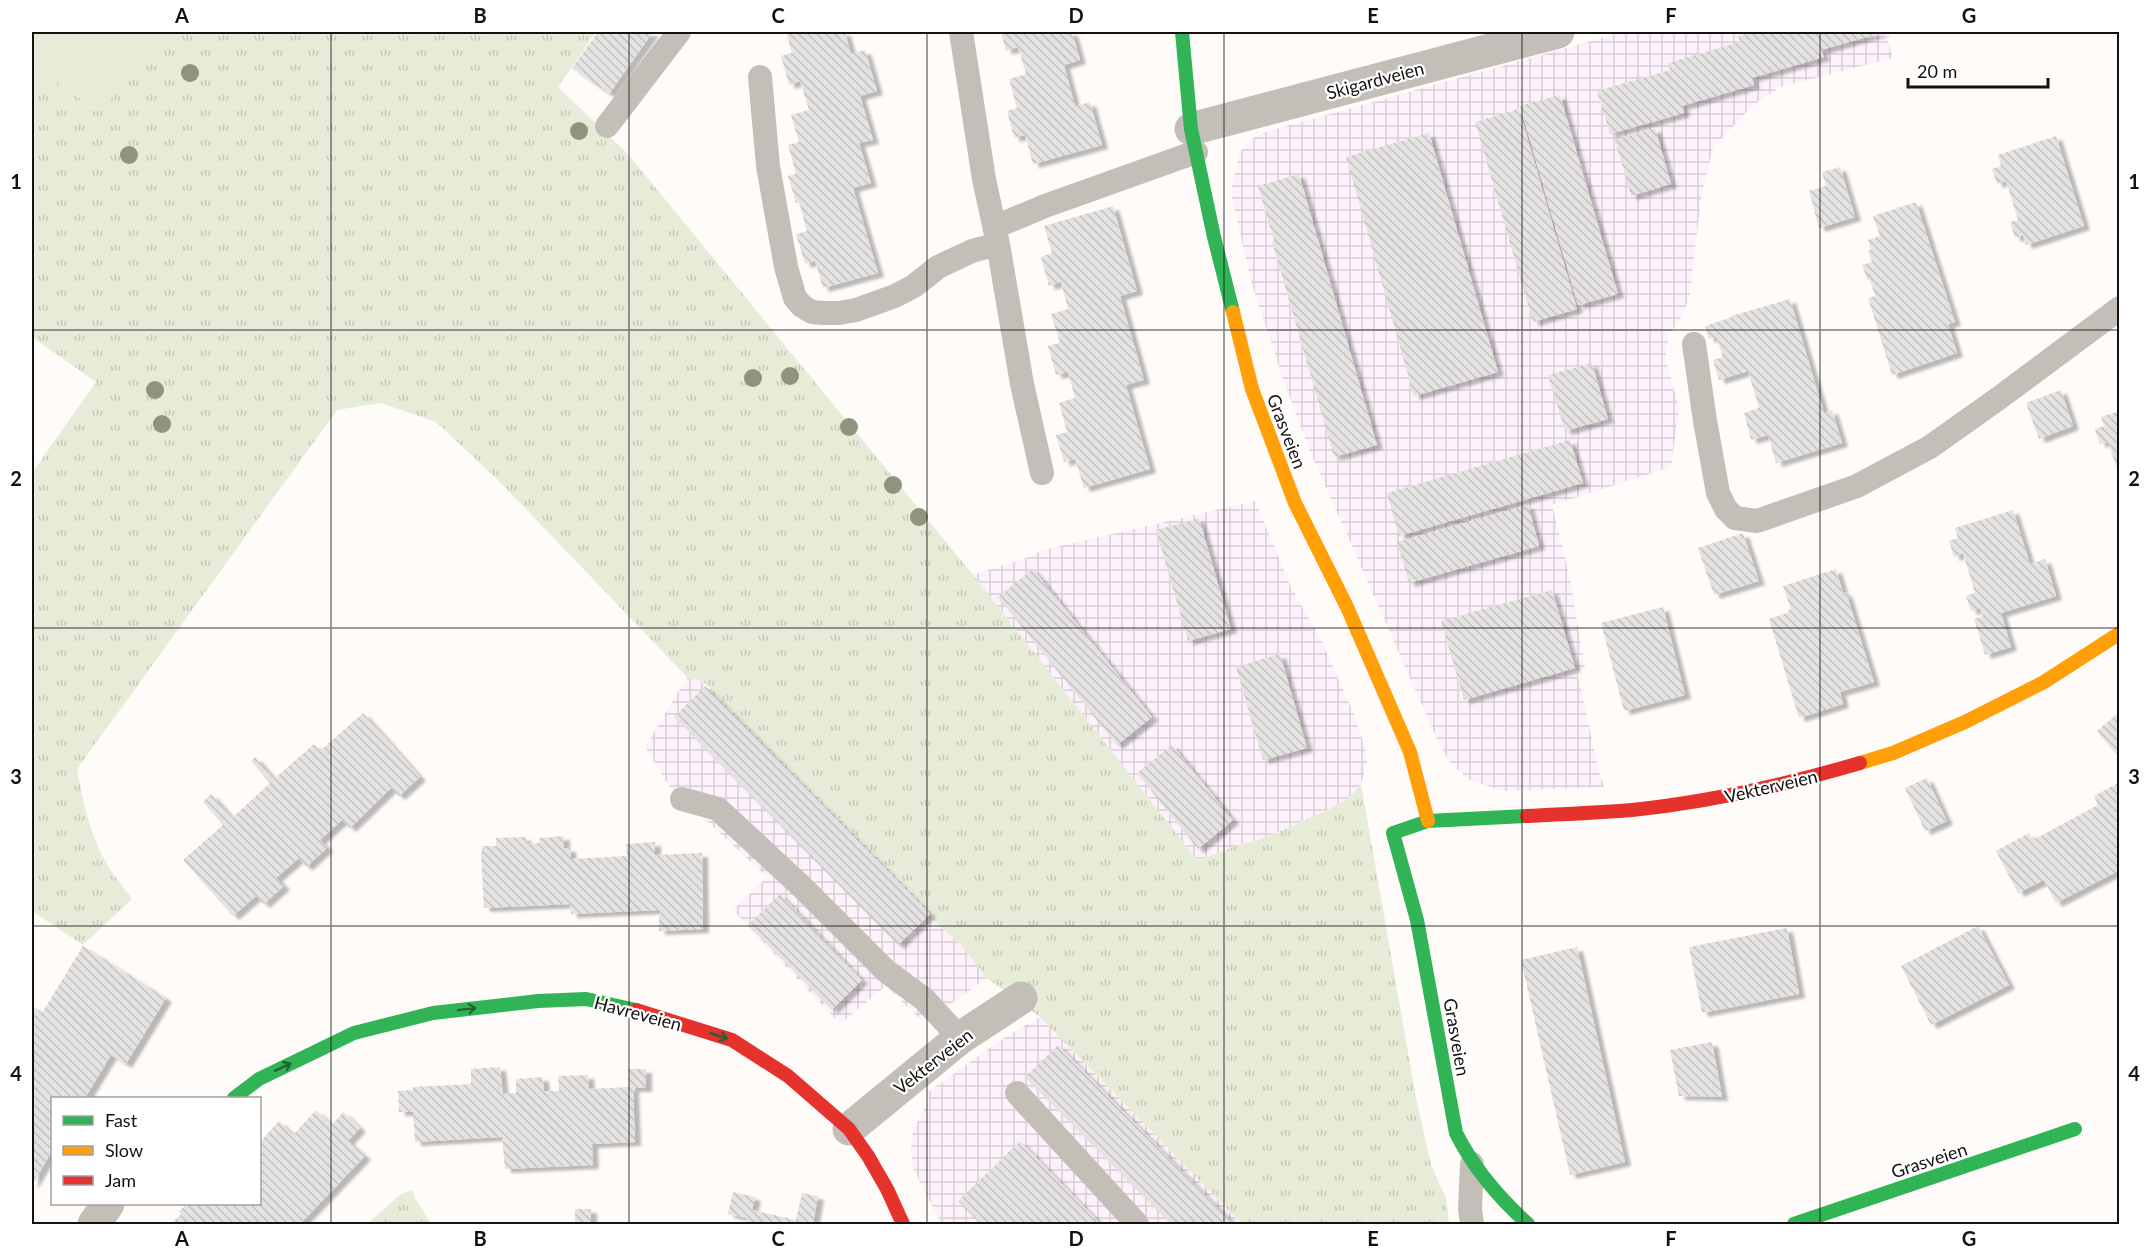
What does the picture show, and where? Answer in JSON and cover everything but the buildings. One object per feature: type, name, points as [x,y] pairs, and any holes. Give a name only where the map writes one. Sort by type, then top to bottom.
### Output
[{"type":"street","name":"Grasveien","points":[[1182,32],[1194,141],[1214,237],[1251,389],[1295,503],[1347,607],[1410,752],[1428,822]]},
{"type":"street","name":"Skigardveien","points":[[1194,141],[1558,32]]},
{"type":"street","name":"Vekterveien","points":[[1393,833],[1428,822],[1631,810],[1708,800],[1796,782],[1893,753],[1965,722],[2044,682],[2120,633]]},
{"type":"street","name":"Grasveien","points":[[1393,833],[1417,920],[1456,1132],[1472,1164],[1510,1208],[1528,1224]]},
{"type":"street","name":"Vekterveien","points":[[849,1129],[960,1038],[1021,998]]},
{"type":"street","name":"Havreveien","points":[[235,1097],[259,1079],[354,1033],[433,1013],[538,1001],[586,999],[643,1011],[732,1040],[788,1076],[849,1129],[887,1189],[903,1224]]},
{"type":"street","name":"Grasveien","points":[[1794,1224],[2075,1129]]},
{"type":"street","points":[[94,1224],[107,1205]]},
{"type":"lane","points":[[607,126],[679,32]]},
{"type":"lane","points":[[961,32],[984,179],[997,235],[1022,384],[1042,473]]},
{"type":"lane","points":[[760,77],[768,166],[786,267],[795,298],[812,312],[838,313],[856,310],[895,296],[938,267],[972,251],[1045,206],[1194,141]]},
{"type":"lane","points":[[1694,344],[1718,493],[1726,509],[1735,518],[1757,520],[1857,486],[1930,447],[2120,308]]},
{"type":"lane","points":[[682,799],[718,809],[802,886],[886,971],[924,999],[960,1038]]},
{"type":"lane","points":[[1017,1093],[1137,1224]]},
{"type":"lane","points":[[1472,1164],[1470,1209],[1472,1224]]},
{"type":"shaded area","points":[[1623,32],[1896,32],[1886,35],[1893,58],[1776,88],[1753,105],[1713,148],[1702,192],[1689,299],[1678,323],[1669,334],[1665,357],[1679,408],[1671,467],[1552,505],[1570,579],[1585,668],[1577,671],[1604,787],[1503,791],[1470,780],[1451,764],[1440,746],[1310,451],[1284,382],[1251,281],[1231,192],[1240,152],[1250,140],[1262,133]]},
{"type":"shaded area","points":[[1255,501],[1291,587],[1322,642],[1353,712],[1365,747],[1367,764],[1361,784],[1348,799],[1265,838],[1233,847],[1198,861],[973,575],[1026,558],[1043,550]]},
{"type":"shaded area","points":[[687,677],[705,683],[933,913],[930,917],[960,944],[987,978],[924,1023],[886,986],[840,1024],[733,910],[767,877],[668,785],[645,747]]},
{"type":"shaded area","points":[[1040,1017],[1242,1224],[941,1224],[913,1168],[911,1150],[913,1131],[929,1100],[928,1092],[1004,1038]]},
{"type":"green space","points":[[32,32],[596,32],[558,87],[628,154],[973,575],[1198,861],[1233,847],[1265,838],[1330,809],[1348,799],[1361,784],[1416,1098],[1431,1165],[1446,1198],[1449,1224],[1242,1224],[1040,1017],[987,978],[960,944],[930,917],[933,913],[705,683],[687,677],[499,481],[436,422],[381,403],[337,410],[77,769],[96,842],[110,868],[132,899],[83,945],[32,911],[32,473],[96,382],[32,337]]},
{"type":"green space","points":[[32,32],[162,32],[100,113],[32,64]]},
{"type":"green space","points":[[412,1190],[431,1223],[447,1224],[367,1224],[400,1195]]},
{"type":"traffic: fast","points":[[1182,32],[1191,129],[1233,312]]},
{"type":"traffic: fast","points":[[1527,816],[1428,821],[1393,833],[1417,920],[1456,1133],[1488,1182],[1528,1224]]},
{"type":"traffic: fast","points":[[235,1097],[259,1079],[354,1033],[433,1013],[538,1001],[586,999],[636,1010]]},
{"type":"traffic: fast","points":[[1794,1224],[2075,1129]]},
{"type":"traffic: slow","points":[[1233,312],[1252,389],[1295,503],[1347,607],[1410,752],[1428,821]]},
{"type":"traffic: slow","points":[[1860,763],[1893,753],[1965,722],[2044,682],[2120,633]]},
{"type":"traffic: jam","points":[[1527,816],[1632,810],[1690,802],[1775,785],[1860,763]]},
{"type":"traffic: jam","points":[[636,1010],[732,1040],[788,1076],[849,1129],[887,1189],[903,1224]]}]
